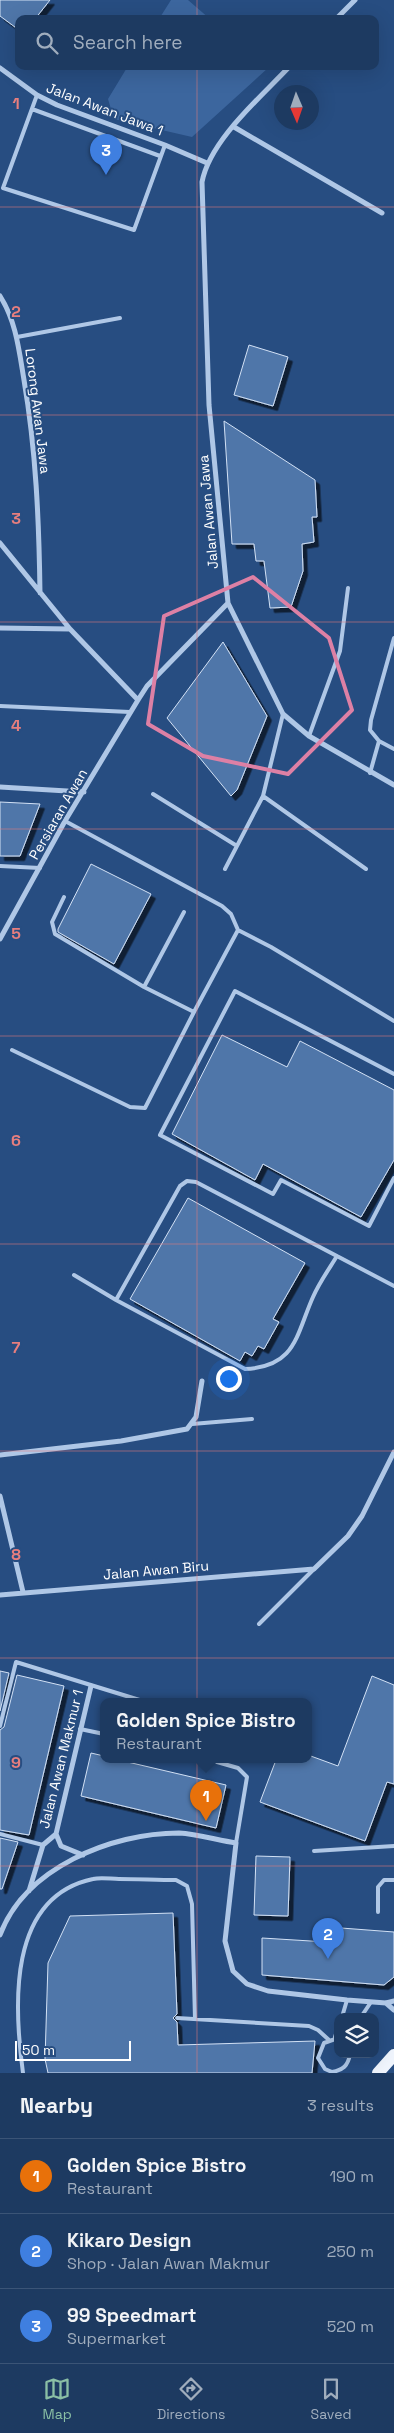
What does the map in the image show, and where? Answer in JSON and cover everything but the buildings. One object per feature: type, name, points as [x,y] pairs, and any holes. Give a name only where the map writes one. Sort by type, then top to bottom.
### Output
[{"type":"main road","points":[[378,2073],[394,2055]]},
{"type":"street","points":[[340,15],[356,0]]},
{"type":"street","name":"Jalan Awan Jawa 1","points":[[0,68],[37,95],[57,105],[165,145],[207,163]]},
{"type":"street","points":[[207,163],[217,145],[286,70]]},
{"type":"street","points":[[234,127],[382,213]]},
{"type":"street","name":"Jalan Awan Jawa","points":[[207,163],[202,190],[209,405],[228,603],[283,714],[308,736],[394,785]]},
{"type":"street","name":"Lorong Awan Jawa","points":[[0,296],[7,308],[17,337],[33,440],[39,525],[40,593]]},
{"type":"street","points":[[0,543],[3,550],[70,629],[138,700]]},
{"type":"street","name":"Persiaran Awan","points":[[0,939],[65,821],[147,686],[228,603]]},
{"type":"street","points":[[0,628],[70,629]]},
{"type":"street","points":[[0,787],[84,792]]},
{"type":"street","points":[[0,1454],[122,1441],[187,1429],[196,1417],[202,1381]]},
{"type":"street","points":[[314,1569],[348,1536],[362,1516],[394,1452]]},
{"type":"street","points":[[0,1496],[23,1592]]},
{"type":"street","name":"Jalan Awan Biru","points":[[0,1595],[314,1569]]},
{"type":"street","name":"Jalan Awan Makmur 1","points":[[28,1891],[43,1845],[56,1834],[91,1686]]},
{"type":"street","points":[[0,1935],[9,1914],[28,1891],[66,1863],[124,1839],[180,1833],[236,1843],[225,1941],[233,1971],[247,1984],[268,1991],[347,2000],[386,2003],[394,2000]]},
{"type":"street","points":[[56,1834],[61,1846],[84,1856]]},
{"type":"street","points":[[386,2003],[394,2010]]},
{"type":"lane","points":[[37,95],[3,188],[134,230],[165,145]]},
{"type":"lane","points":[[32,109],[160,156]]},
{"type":"lane","points":[[17,337],[120,318]]},
{"type":"lane","points":[[308,736],[340,651],[348,588]]},
{"type":"lane","points":[[394,638],[371,720],[370,730],[379,742],[394,749]]},
{"type":"lane","points":[[0,706],[130,712]]},
{"type":"lane","points":[[225,868],[263,796],[283,714]]},
{"type":"lane","points":[[370,773],[379,742]]},
{"type":"lane","points":[[153,794],[237,846]]},
{"type":"lane","points":[[263,796],[366,869]]},
{"type":"lane","points":[[65,821],[222,906],[231,914],[238,930],[394,1021]]},
{"type":"lane","points":[[0,866],[40,868]]},
{"type":"lane","points":[[64,897],[52,922],[55,934],[144,987],[194,1012]]},
{"type":"lane","points":[[144,987],[184,912]]},
{"type":"lane","points":[[12,1050],[130,1107],[145,1108],[238,930]]},
{"type":"lane","points":[[394,1074],[235,992],[160,1135],[273,1194],[281,1180],[369,1226],[394,1178]]},
{"type":"lane","points":[[116,1300],[180,1186],[187,1181],[196,1182],[394,1286]]},
{"type":"lane","points":[[74,1275],[116,1300],[245,1369],[261,1369],[285,1356],[302,1331],[313,1296],[337,1256]]},
{"type":"lane","points":[[192,1424],[252,1419]]},
{"type":"lane","points":[[259,1624],[314,1569]]},
{"type":"lane","points":[[0,1726],[16,1662],[132,1698]]},
{"type":"lane","points":[[80,1729],[100,1733]]},
{"type":"lane","points":[[220,1763],[242,1770],[246,1777],[236,1843]]},
{"type":"lane","points":[[0,1834],[43,1845]]},
{"type":"lane","points":[[314,1851],[394,1846]]},
{"type":"lane","points":[[23,2073],[17,2002],[19,1973],[28,1936],[44,1908],[69,1887],[94,1879],[176,1880],[187,1886],[192,1904],[195,2019]]},
{"type":"lane","points":[[378,1912],[378,1887],[384,1880],[394,1880]]},
{"type":"lane","points":[[343,2013],[347,2000]]},
{"type":"lane","points":[[364,2013],[371,2002]]},
{"type":"lane","points":[[177,2018],[309,2026],[318,2030],[329,2040]]},
{"type":"lane","points":[[334,2039],[324,2043],[318,2058],[328,2072],[341,2070],[347,2065],[349,2058]]},
{"type":"highlighted area","points":[[253,577],[329,638],[352,710],[288,774],[203,756],[148,724],[164,616]]},
{"type":"shaded area","points":[[171,0],[188,0],[205,15],[162,15]]},
{"type":"shaded area","points":[[126,70],[266,70],[192,137],[114,119],[108,99]]},
{"type":"place","name":"99 Speedmart","points":[[106,175]]},
{"type":"place","name":"Golden Spice Bistro","points":[[206,1821]]},
{"type":"place","name":"Kikaro Design","points":[[328,1959]]}]
